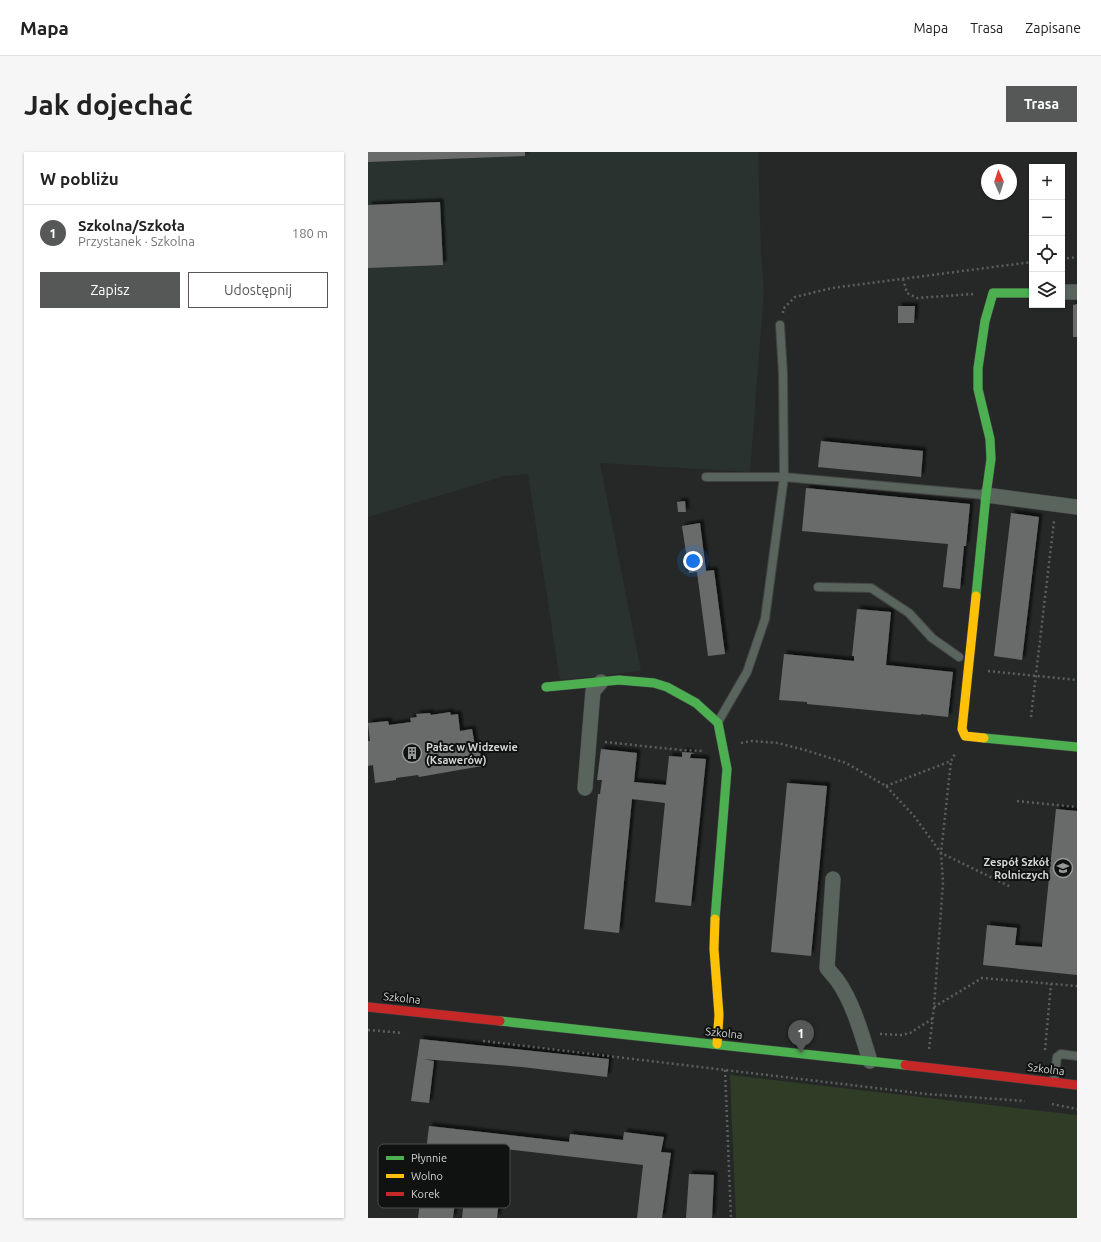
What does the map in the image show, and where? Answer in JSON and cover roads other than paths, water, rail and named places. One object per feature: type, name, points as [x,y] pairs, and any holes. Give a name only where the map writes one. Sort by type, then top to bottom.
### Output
[{"type":"street","points":[[1029,292],[993,293],[985,321],[978,368],[978,389],[990,439],[991,459],[962,728],[965,736],[1077,747]]},
{"type":"street","points":[[1065,292],[1077,292]]},
{"type":"street","points":[[986,495],[1077,507]]},
{"type":"street","points":[[546,688],[619,680],[654,683],[667,687],[696,703],[718,723],[727,769],[714,925],[719,1015],[718,1044]]},
{"type":"street","points":[[585,788],[593,691],[601,682]]},
{"type":"street","points":[[833,879],[827,968],[837,980],[849,1002],[870,1061]]},
{"type":"street","name":"Szkolna","points":[[368,1007],[937,1068],[1077,1085]]},
{"type":"lane","points":[[718,723],[747,672],[765,620],[784,478],[783,374],[780,325]]},
{"type":"lane","points":[[706,477],[784,478],[986,495]]},
{"type":"lane","points":[[818,588],[871,588],[909,613],[932,638],[959,657]]},
{"type":"lane","points":[[1054,1082],[1057,1057],[1061,1054],[1077,1056]]},
{"type":"place","name":"Pałac w Widzewie (Ksawerów)","points":[[412,753]]},
{"type":"place","name":"Zespół Szkół Rolniczych","points":[[1063,868]]},
{"type":"place","name":"Szkolna/Szkoła","points":[[801,1053]]}]
